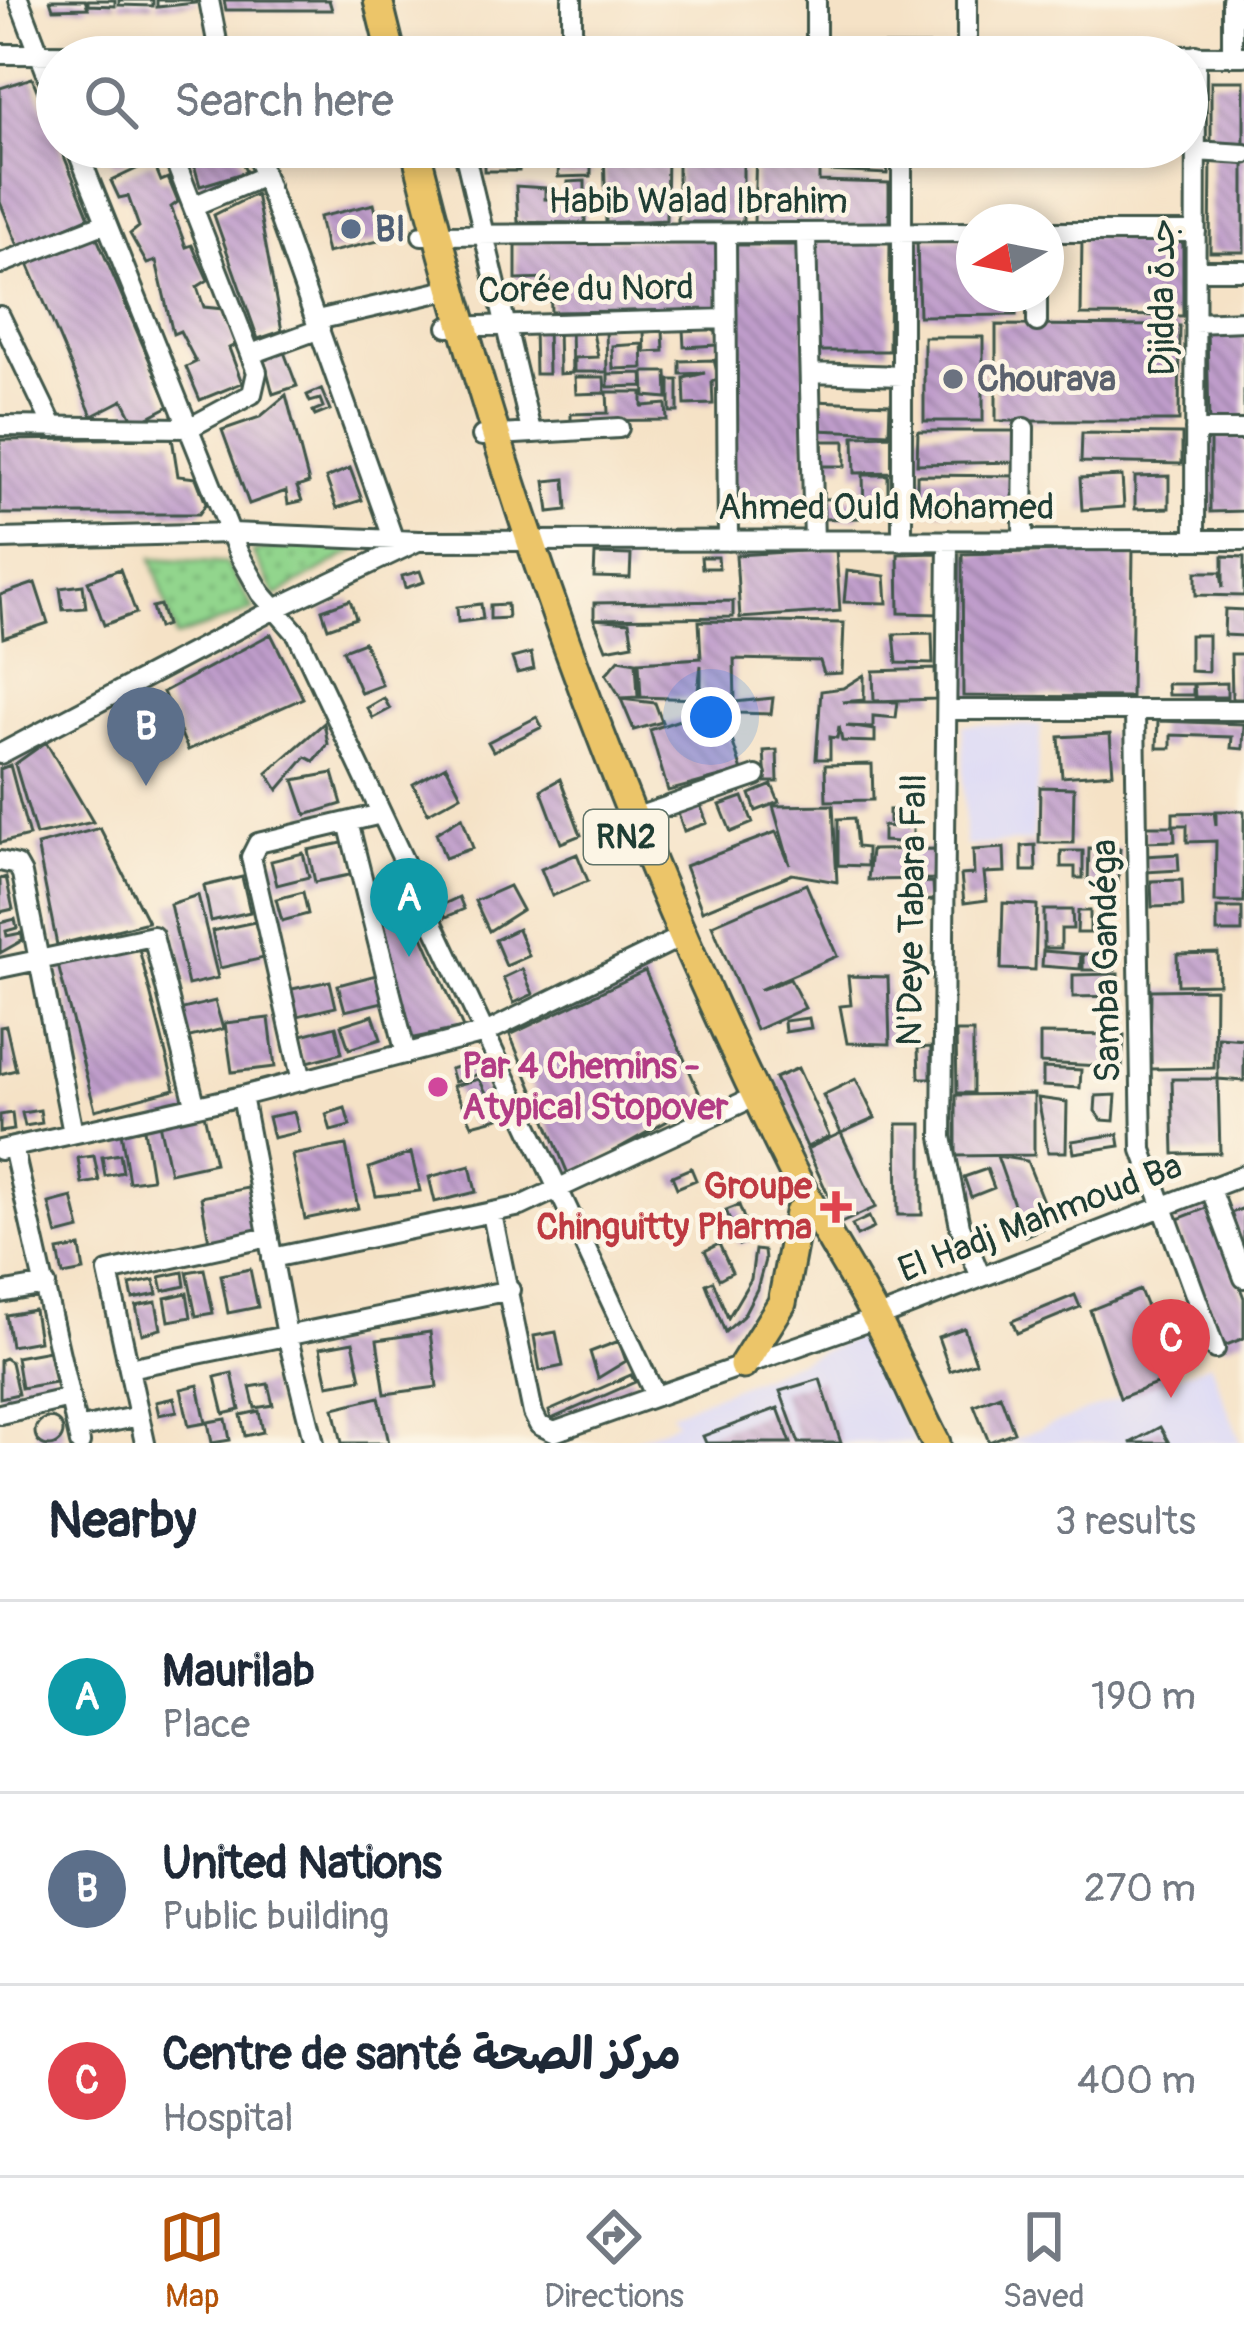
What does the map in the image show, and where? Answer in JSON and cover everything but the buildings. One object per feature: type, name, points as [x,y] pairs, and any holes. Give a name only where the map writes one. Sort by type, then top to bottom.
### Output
[{"type":"highway","points":[[364,0],[377,36]]},
{"type":"highway","points":[[378,0],[382,36]]},
{"type":"highway","name":"RN2","points":[[407,168],[521,539],[677,940],[805,1210],[933,1438]]},
{"type":"highway","name":"RN2","points":[[418,168],[429,235]]},
{"type":"highway","name":"RN2","points":[[521,539],[634,818],[677,940]]},
{"type":"highway","points":[[743,1365],[782,1303],[805,1210]]},
{"type":"street","points":[[19,0],[36,46]]},
{"type":"street","points":[[209,0],[216,36]]},
{"type":"street","points":[[572,0],[572,36]]},
{"type":"street","points":[[816,0],[816,36]]},
{"type":"street","points":[[967,0],[967,36]]},
{"type":"street","points":[[1232,0],[1238,56]]},
{"type":"street","points":[[0,55],[36,54]]},
{"type":"street","points":[[1208,152],[1244,154]]},
{"type":"street","points":[[84,168],[248,573],[297,634],[562,1188],[655,1395]]},
{"type":"street","points":[[0,426],[188,428],[245,403],[257,384],[251,354],[178,168]]},
{"type":"street","points":[[261,168],[393,538]]},
{"type":"street","points":[[469,168],[531,431]]},
{"type":"street","points":[[902,168],[902,541]]},
{"type":"street","name":"Djidda جدة","points":[[1195,540],[1196,168]]},
{"type":"street","points":[[193,206],[264,176]]},
{"type":"street","points":[[0,264],[106,223]]},
{"type":"street","name":"Habib Walad Ibrahim","points":[[429,235],[956,232]]},
{"type":"street","points":[[1064,232],[1196,232]]},
{"type":"street","points":[[726,235],[728,541]]},
{"type":"street","points":[[806,235],[814,541]]},
{"type":"street","points":[[1196,270],[1244,270]]},
{"type":"street","points":[[251,354],[318,325],[444,291]]},
{"type":"street","points":[[1036,312],[1036,322]]},
{"type":"street","points":[[0,316],[54,428]]},
{"type":"street","name":"Corée du Nord","points":[[454,325],[726,319]]},
{"type":"street","points":[[1195,323],[1244,321]]},
{"type":"street","points":[[810,374],[902,376]]},
{"type":"street","points":[[489,434],[619,428]]},
{"type":"street","points":[[1023,540],[1024,428]]},
{"type":"street","points":[[1195,430],[1244,430]]},
{"type":"street","name":"Ahmed Ould Mohamed","points":[[0,539],[231,533],[419,541],[1244,540]]},
{"type":"street","points":[[0,754],[275,609],[419,541]]},
{"type":"street","name":"N'Deye Tabara Fall","points":[[948,541],[942,1137],[960,1226],[980,1275]]},
{"type":"street","points":[[949,710],[1244,710]]},
{"type":"street","name":"Samba Gandéga","points":[[1135,712],[1142,1150],[1215,1349]]},
{"type":"street","points":[[634,818],[756,776]]},
{"type":"street","points":[[302,1081],[250,857],[258,843],[381,814]]},
{"type":"street","points":[[348,822],[406,1054]]},
{"type":"street","points":[[0,861],[17,865],[22,874],[73,1133]]},
{"type":"street","points":[[0,968],[147,934],[158,944],[195,1103]]},
{"type":"street","points":[[139,1416],[78,1436],[46,1285],[7,1149],[242,1096],[485,1033],[677,940]]},
{"type":"street","points":[[242,1096],[287,1335],[314,1443]]},
{"type":"street","points":[[272,1258],[493,1214],[562,1188],[750,1100]]},
{"type":"street","name":"El Hadj Mahmoud Ba","points":[[510,1290],[533,1413],[538,1425],[554,1432],[868,1320],[1244,1174]]},
{"type":"street","points":[[1210,1187],[1244,1278]]},
{"type":"street","points":[[129,1368],[510,1290],[493,1214]]},
{"type":"street","points":[[145,1443],[108,1272],[268,1237]]},
{"type":"street","points":[[0,1293],[46,1285]]},
{"type":"street","points":[[0,1414],[70,1398]]},
{"type":"shaded area","points":[[963,725],[1041,725],[1033,841],[965,846]]},
{"type":"shaded area","points":[[859,1336],[915,1443],[627,1443],[677,1422],[671,1413]]},
{"type":"shaded area","points":[[1210,1363],[1241,1443],[1005,1443]]},
{"type":"green space","points":[[327,539],[366,544],[276,596],[252,552]]},
{"type":"green space","points":[[152,558],[226,563],[254,610],[176,637]]},
{"type":"place","name":"BI","points":[[351,229]]},
{"type":"place","name":"Chourava","points":[[953,379]]},
{"type":"place","name":"United Nations","points":[[146,786]]},
{"type":"place","name":"Maurilab","points":[[409,957]]},
{"type":"place","name":"Par 4 Chemins - Atypical Stopover","points":[[438,1087]]},
{"type":"place","name":"Groupe Chinguitty Pharma","points":[[836,1207]]},
{"type":"place","name":"Centre de santé مركز الصحة","points":[[1171,1398]]}]
